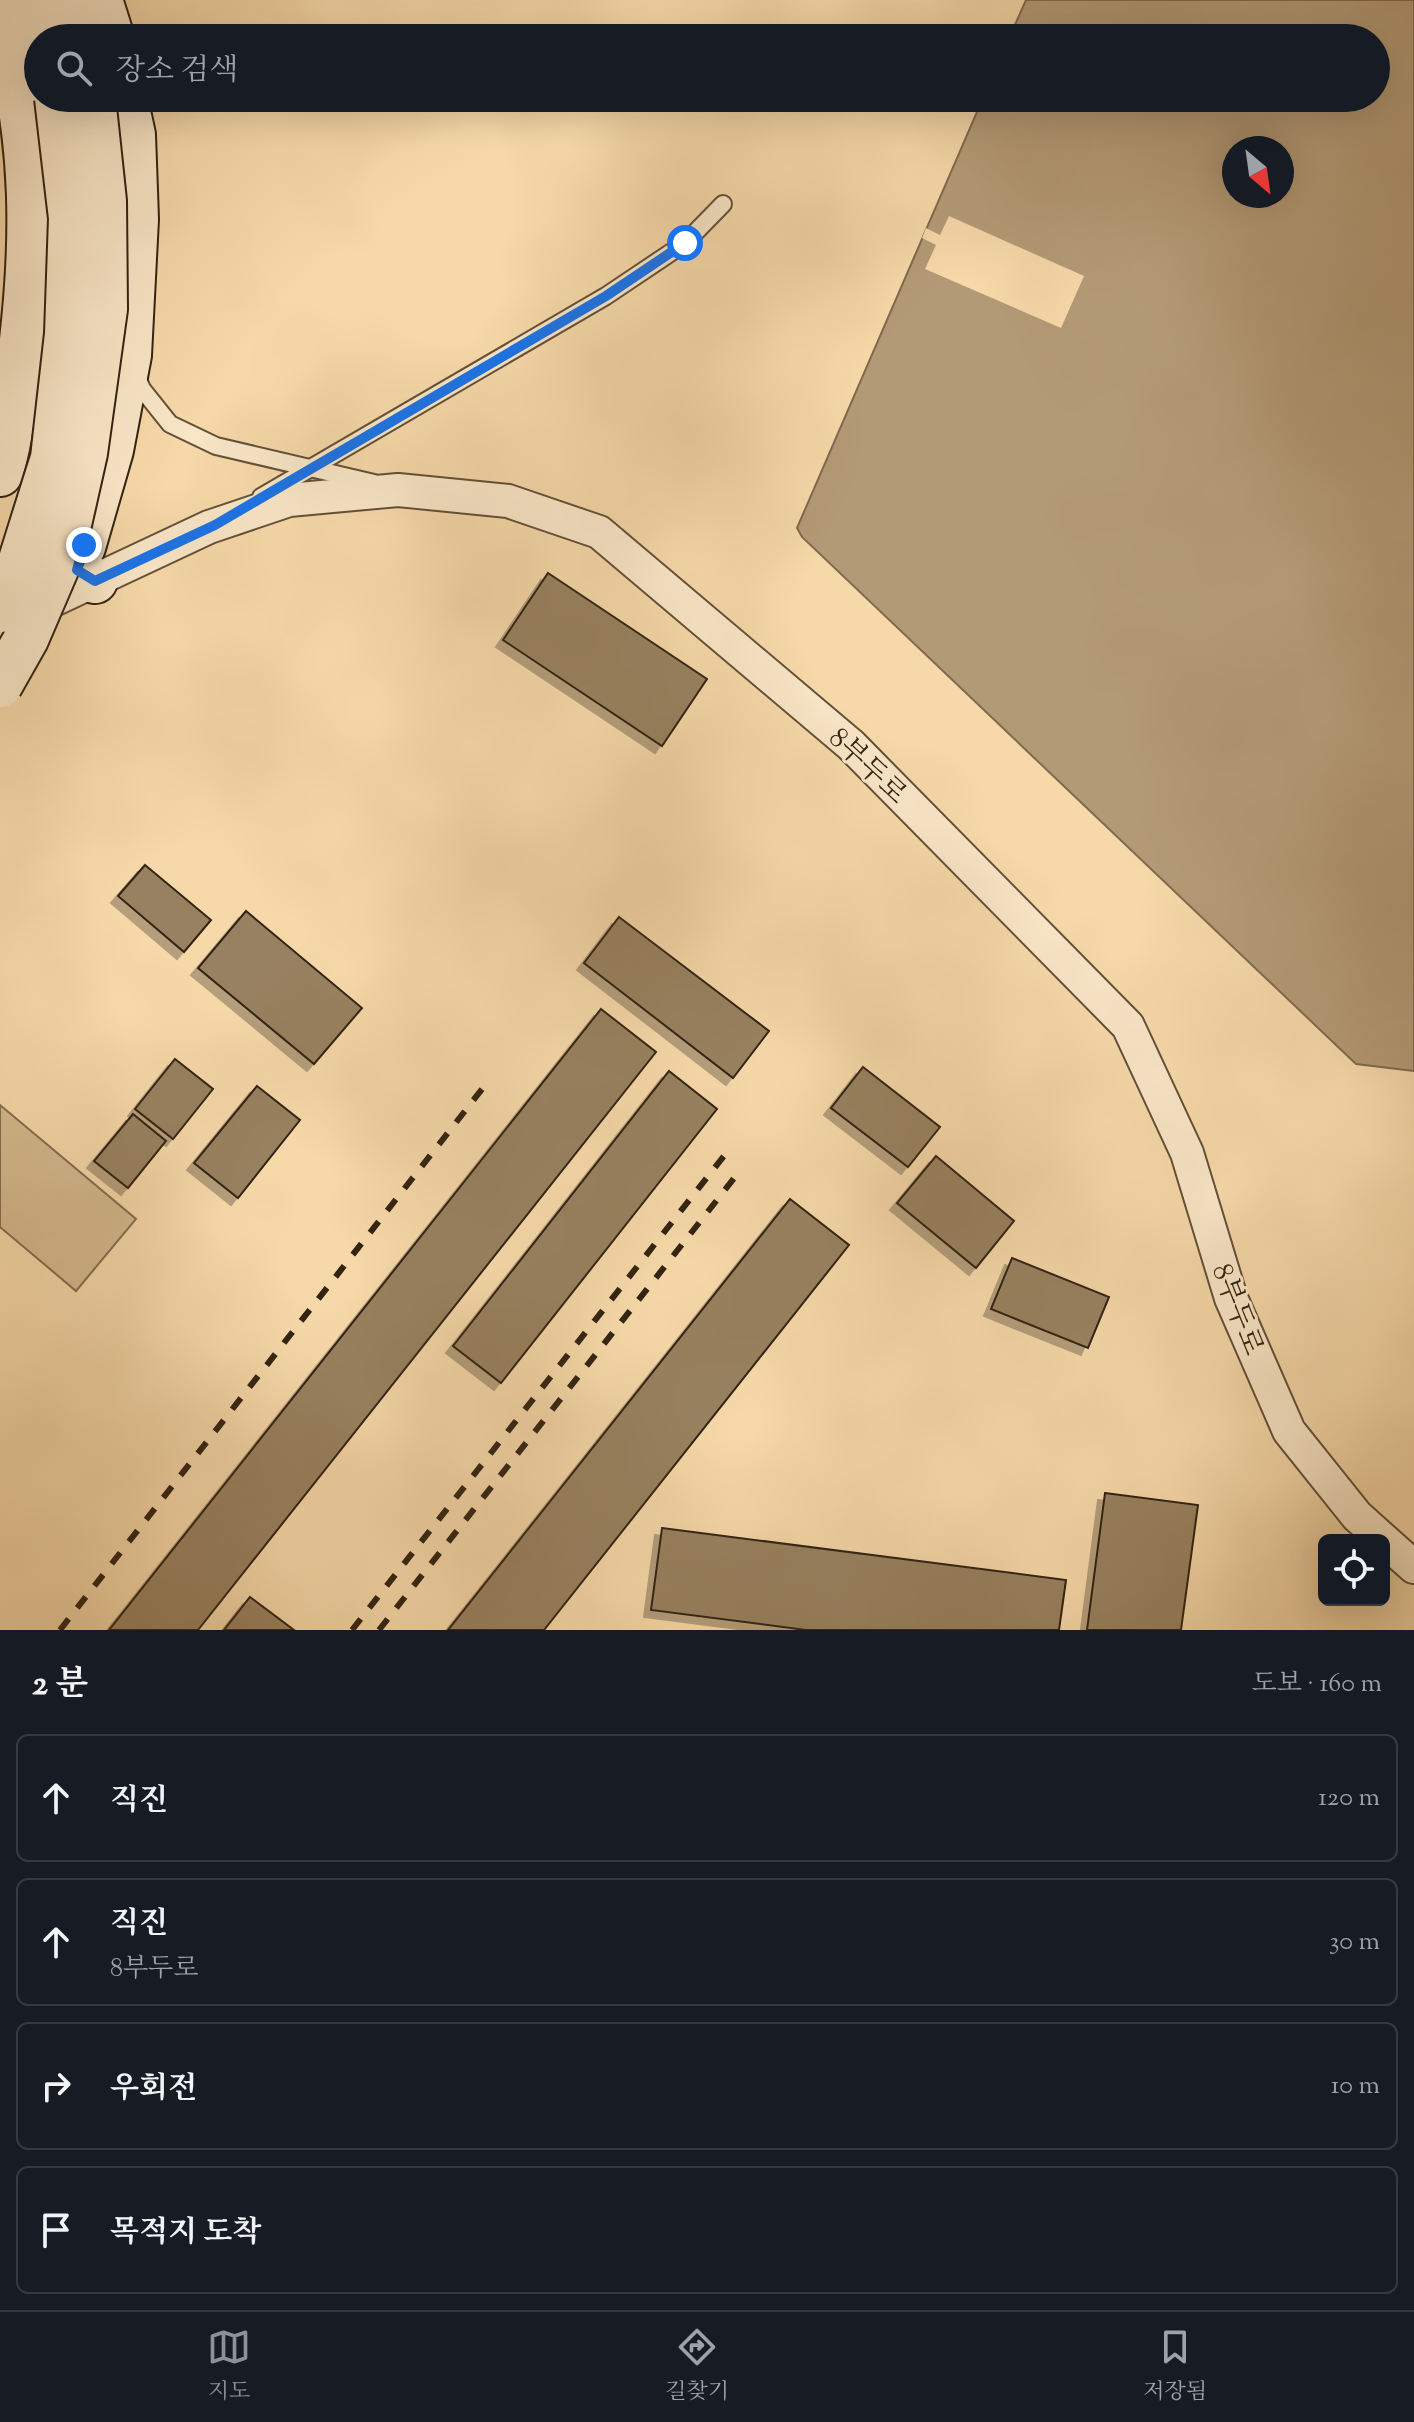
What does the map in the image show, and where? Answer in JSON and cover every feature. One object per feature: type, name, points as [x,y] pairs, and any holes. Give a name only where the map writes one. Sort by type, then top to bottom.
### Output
[{"type":"main road","points":[[31,0],[39,24]]},
{"type":"main road","points":[[68,0],[76,24]]},
{"type":"main road","points":[[100,0],[108,24]]},
{"type":"main road","points":[[0,16],[13,61],[26,136],[31,219],[23,336],[7,454],[0,474]]},
{"type":"main road","points":[[0,610],[15,579],[53,458],[66,350],[71,218],[59,112]]},
{"type":"main road","points":[[0,685],[26,639],[62,555],[85,453],[105,309],[104,201],[94,112]]},
{"type":"main road","points":[[79,582],[111,450],[129,355],[136,219],[133,135],[128,112]]},
{"type":"main road","points":[[10,428],[25,481],[51,545],[79,582]]},
{"type":"street","name":"8부두로","points":[[0,626],[79,582],[215,525],[289,500],[398,490],[508,501],[599,532],[851,745],[1128,1026],[1187,1153],[1231,1298],[1289,1431],[1357,1516],[1414,1567]]},
{"type":"lane","points":[[215,525],[606,296],[685,243],[723,204]]},
{"type":"lane","points":[[129,355],[142,389],[170,424],[216,446],[398,490]]},
{"type":"shaded area","points":[[1026,0],[1414,0],[1414,1071],[1356,1064],[802,537],[797,528],[977,112],[1390,112],[1390,24],[1015,24]]},
{"type":"shaded area","points":[[0,1105],[136,1219],[76,1291],[0,1227]]},
{"type":"pier","points":[[949,216],[1084,276],[1061,328],[925,269],[936,245],[922,238],[926,228],[940,235]]},
{"type":"building","points":[[548,573],[707,679],[662,746],[503,640]]},
{"type":"building","points":[[145,865],[211,920],[184,952],[118,896]]},
{"type":"building","points":[[246,911],[362,1008],[314,1064],[198,968]]},
{"type":"building","points":[[619,917],[769,1031],[733,1078],[584,963]]},
{"type":"building","points":[[601,1009],[656,1052],[198,1630],[109,1630]]},
{"type":"building","points":[[175,1059],[213,1089],[173,1139],[135,1109]]},
{"type":"building","points":[[863,1067],[940,1127],[908,1167],[831,1108]]},
{"type":"building","points":[[669,1071],[717,1109],[501,1383],[453,1346]]},
{"type":"building","points":[[257,1086],[300,1120],[238,1198],[194,1163]]},
{"type":"building","points":[[133,1114],[166,1141],[128,1188],[94,1161]]},
{"type":"building","points":[[936,1156],[1014,1221],[976,1268],[897,1203]]},
{"type":"building","points":[[790,1199],[849,1245],[544,1630],[448,1630]]},
{"type":"building","points":[[1012,1258],[1109,1297],[1088,1348],[991,1309]]},
{"type":"building","points":[[1105,1493],[1198,1505],[1181,1630],[1087,1630]]},
{"type":"building","points":[[662,1528],[1066,1580],[1059,1630],[806,1630],[651,1610]]},
{"type":"building","points":[[250,1597],[294,1630],[224,1630]]},
{"type":"railway","points":[[60,1630],[486,1084]]},
{"type":"railway","points":[[352,1630],[731,1147]]},
{"type":"railway","points":[[379,1630],[739,1172]]},
{"type":"route","points":[[84,545],[77,570],[95,581],[215,525],[606,296],[685,243]]}]
